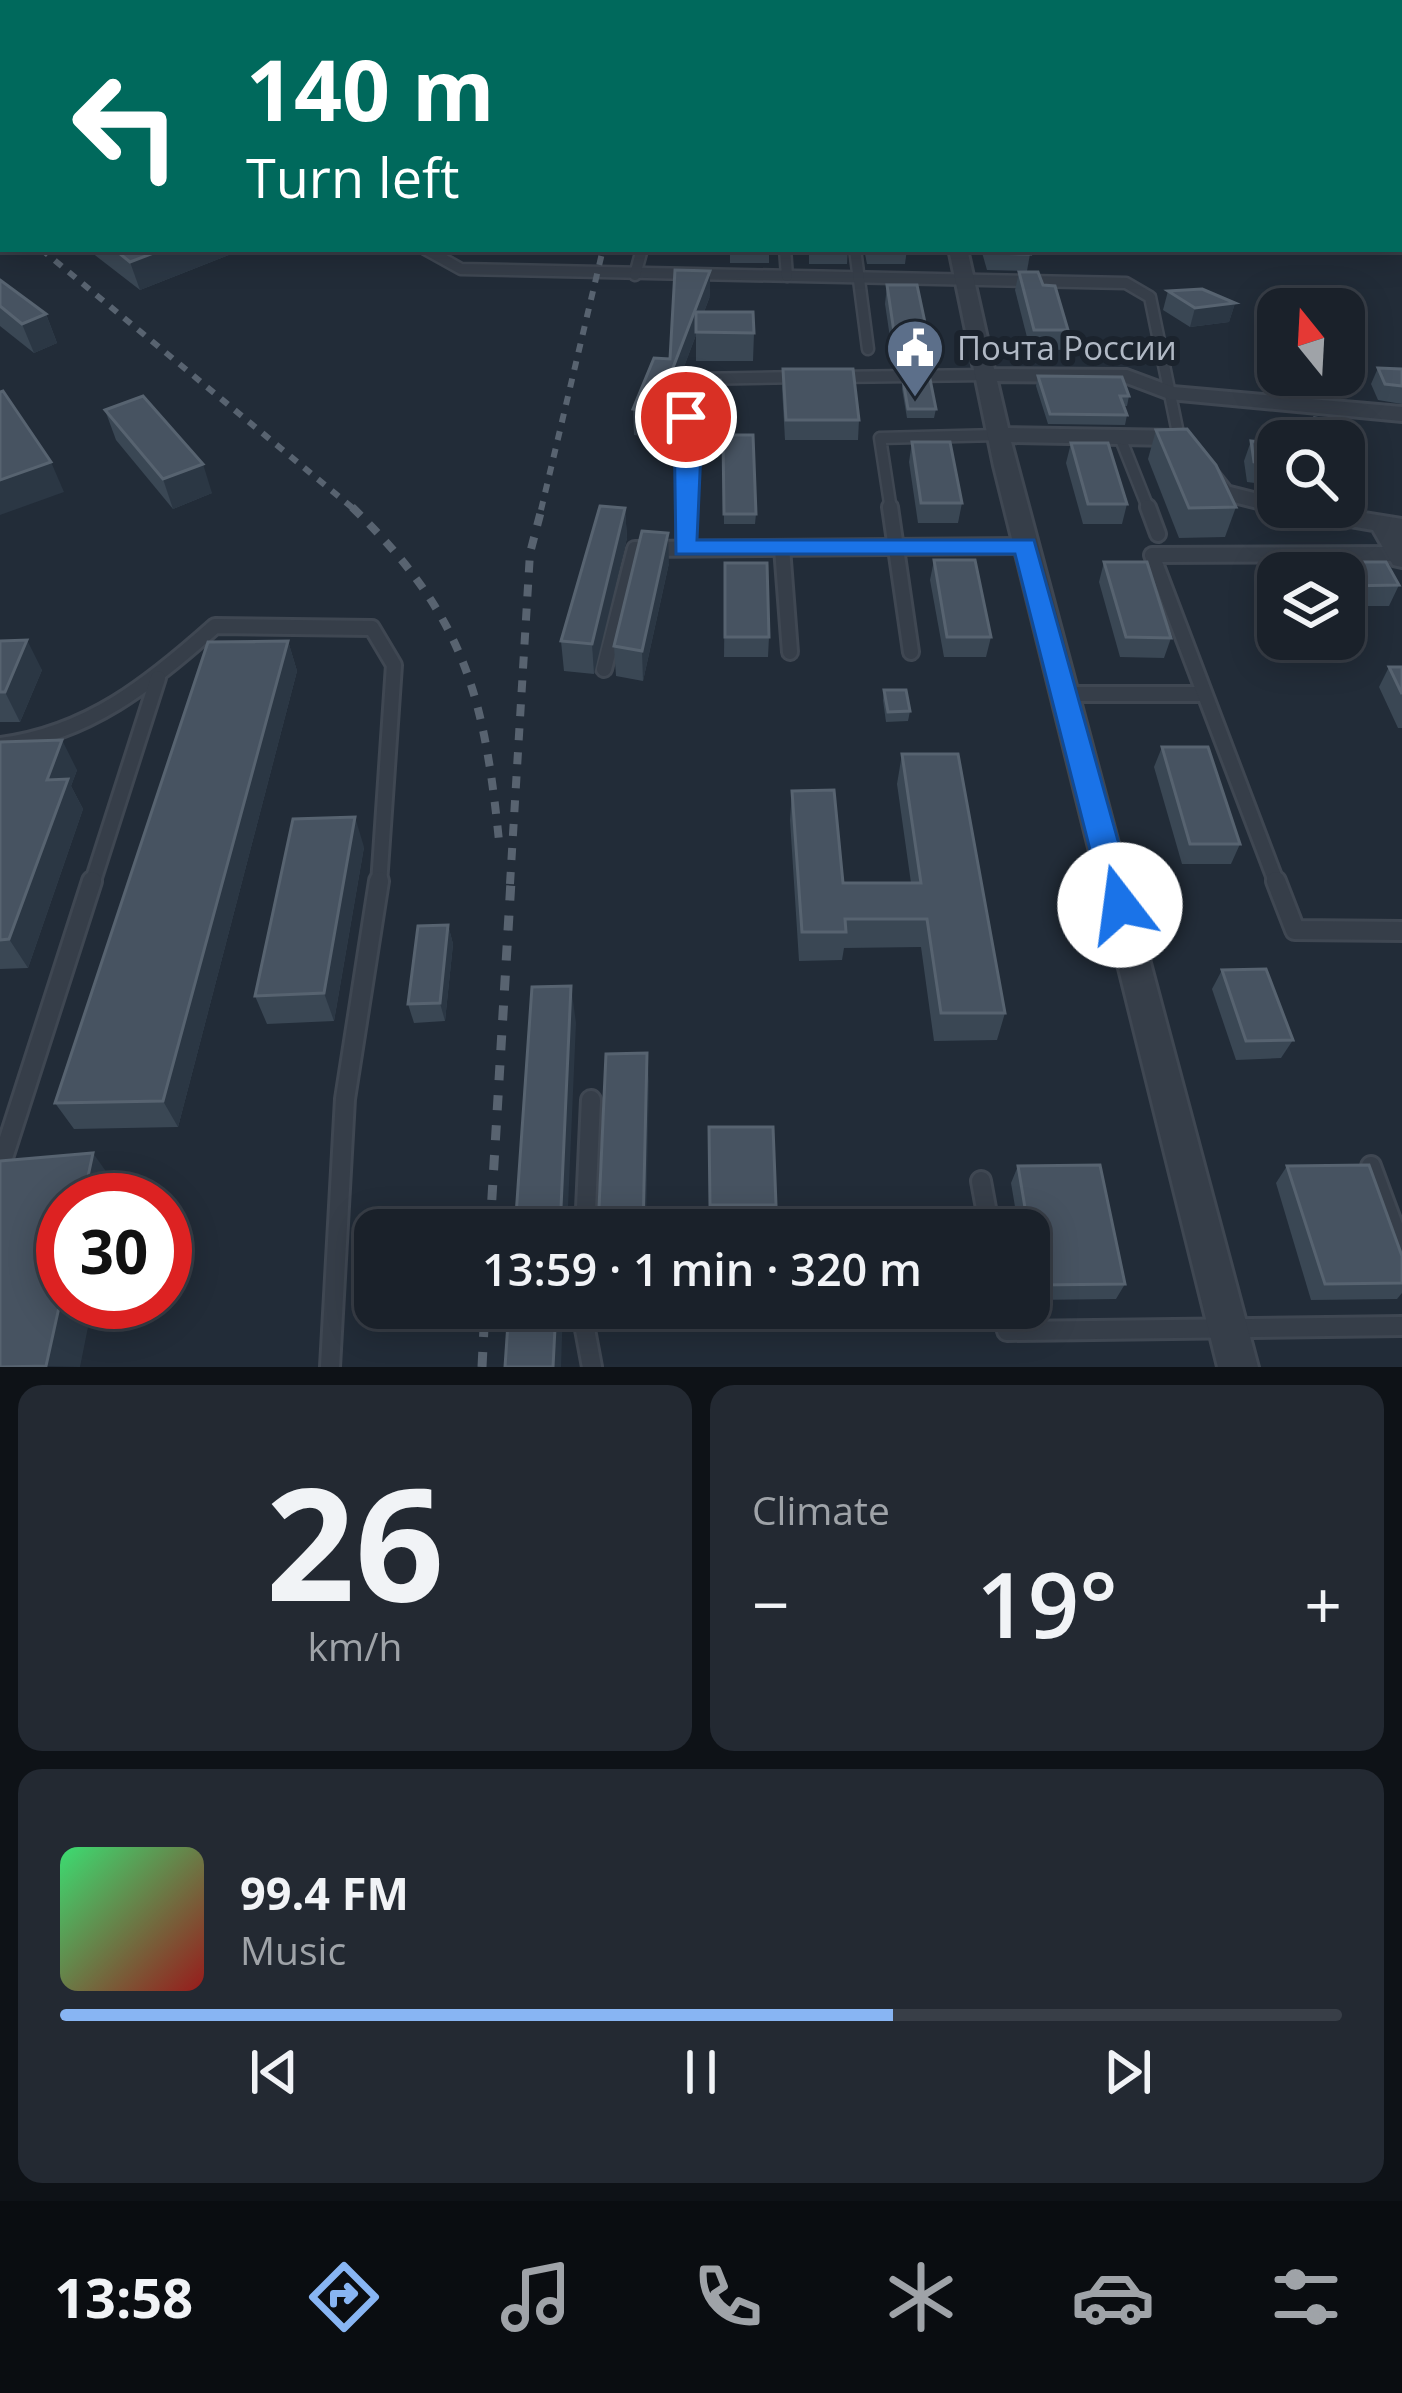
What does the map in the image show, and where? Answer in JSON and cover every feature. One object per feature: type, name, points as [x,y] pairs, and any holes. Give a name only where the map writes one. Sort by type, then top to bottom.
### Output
[{"type":"street","points":[[961,264],[1025,546],[1238,1367]]},
{"type":"street","points":[[985,375],[1126,376],[1168,393],[1402,414]]},
{"type":"street","points":[[998,435],[1179,438],[1222,492],[1257,501]]},
{"type":"street","points":[[1392,526],[1401,557]]},
{"type":"lane","points":[[429,252],[460,269],[860,277],[961,264],[1126,283],[1150,297],[1179,438]]},
{"type":"lane","points":[[635,275],[641,252]]},
{"type":"lane","points":[[785,252],[787,276]]},
{"type":"lane","points":[[856,252],[868,349]]},
{"type":"lane","points":[[829,377],[985,375]]},
{"type":"lane","points":[[684,548],[686,417],[696,379],[807,377]]},
{"type":"lane","points":[[911,652],[880,438],[998,435]]},
{"type":"lane","points":[[1120,437],[1158,534]]},
{"type":"lane","points":[[604,669],[635,549],[1025,546]]},
{"type":"lane","points":[[782,548],[790,652]]},
{"type":"lane","points":[[1401,557],[1152,555],[1294,931],[1402,931]]},
{"type":"lane","points":[[0,745],[26,744],[74,731],[158,678],[215,626],[372,628],[394,665],[380,875],[345,1099],[330,1367]]},
{"type":"lane","points":[[0,1167],[158,678]]},
{"type":"lane","points":[[1065,694],[1204,694]]},
{"type":"lane","points":[[586,1209],[591,1100]]},
{"type":"lane","points":[[1371,1166],[1402,1250]]},
{"type":"lane","points":[[981,1181],[986,1209]]},
{"type":"lane","points":[[1007,1329],[1229,1331],[1402,1326]]},
{"type":"lane","points":[[581,1329],[592,1367]]},
{"type":"building","points":[[118,252],[156,252],[130,262]]},
{"type":"building","points":[[675,270],[710,271],[656,412],[633,409],[654,358],[670,359]]},
{"type":"building","points":[[1019,272],[1038,272],[1043,285],[1055,286],[1068,330],[1034,330]]},
{"type":"building","points":[[0,280],[46,314],[22,324],[0,306]]},
{"type":"building","points":[[887,285],[917,285],[927,332],[894,332]]},
{"type":"building","points":[[1202,289],[1235,303],[1195,308],[1168,291]]},
{"type":"building","points":[[696,312],[753,312],[754,333],[696,332]]},
{"type":"building","points":[[1378,368],[1402,369],[1402,386],[1385,384]]},
{"type":"building","points":[[783,369],[853,369],[859,420],[786,420]]},
{"type":"building","points":[[1038,376],[1122,377],[1129,396],[1120,396],[1127,415],[1050,414]]},
{"type":"building","points":[[930,379],[936,409],[908,409],[903,380]]},
{"type":"building","points":[[703,380],[720,380],[722,415],[699,415]]},
{"type":"building","points":[[0,392],[51,462],[0,480]]},
{"type":"building","points":[[143,396],[203,464],[163,479],[105,410]]},
{"type":"building","points":[[1187,429],[1216,465],[1236,507],[1189,508],[1156,430]]},
{"type":"building","points":[[723,435],[753,435],[756,514],[724,514]]},
{"type":"building","points":[[1251,441],[1257,442],[1254,462]]},
{"type":"building","points":[[912,442],[950,442],[962,503],[921,503]]},
{"type":"building","points":[[1071,443],[1108,443],[1127,504],[1088,504]]},
{"type":"building","points":[[600,506],[625,508],[592,644],[561,641]]},
{"type":"building","points":[[642,531],[668,533],[642,651],[614,646]]},
{"type":"building","points":[[934,560],[975,560],[991,637],[947,637]]},
{"type":"building","points":[[1104,562],[1147,562],[1171,638],[1126,637]]},
{"type":"building","points":[[1365,562],[1386,562],[1399,585],[1365,586]]},
{"type":"building","points":[[725,563],[767,563],[769,637],[725,637]]},
{"type":"building","points":[[27,640],[5,692],[0,692],[0,641]]},
{"type":"building","points":[[288,641],[163,1101],[55,1103],[208,642]]},
{"type":"building","points":[[1389,667],[1402,667],[1402,694]]},
{"type":"building","points":[[884,690],[906,690],[910,711],[888,712]]},
{"type":"building","points":[[62,740],[47,780],[68,779],[9,939],[0,940],[0,742]]},
{"type":"building","points":[[1162,747],[1208,747],[1240,844],[1190,844]]},
{"type":"building","points":[[902,754],[958,754],[1005,1013],[941,1013],[927,919],[845,919],[846,932],[802,932],[792,791],[834,790],[843,883],[921,883]]},
{"type":"building","points":[[355,817],[324,993],[255,996],[293,819]]},
{"type":"building","points":[[448,925],[440,1003],[408,1004],[418,926]]},
{"type":"building","points":[[1266,969],[1293,1040],[1246,1041],[1222,970]]},
{"type":"building","points":[[571,986],[561,1209],[516,1209],[532,987]]},
{"type":"building","points":[[647,1053],[643,1209],[599,1209],[606,1054]]},
{"type":"building","points":[[709,1127],[773,1127],[776,1205],[710,1205]]},
{"type":"building","points":[[93,1153],[89,1173],[36,1173],[36,1329],[54,1329],[46,1366],[0,1367],[0,1161]]},
{"type":"building","points":[[1100,1165],[1125,1284],[1050,1285],[1050,1209],[1025,1209],[1018,1166]]},
{"type":"building","points":[[1369,1165],[1402,1256],[1402,1283],[1325,1284],[1287,1166]]},
{"type":"building","points":[[508,1329],[555,1329],[553,1367],[505,1367]]},
{"type":"railway","points":[[45,252],[355,510]]},
{"type":"railway","points":[[541,510],[602,252]]},
{"type":"railway","points":[[510,884],[530,553],[542,507]]},
{"type":"railway","points":[[355,510],[420,584],[462,659],[485,741],[499,841]]},
{"type":"railway","points":[[491,1209],[511,881]]},
{"type":"railway","points":[[482,1367],[484,1329]]},
{"type":"place","name":"Почта России","points":[[915,399]]},
{"type":"route","points":[[686,417],[684,548],[1025,546],[1120,905]]}]
